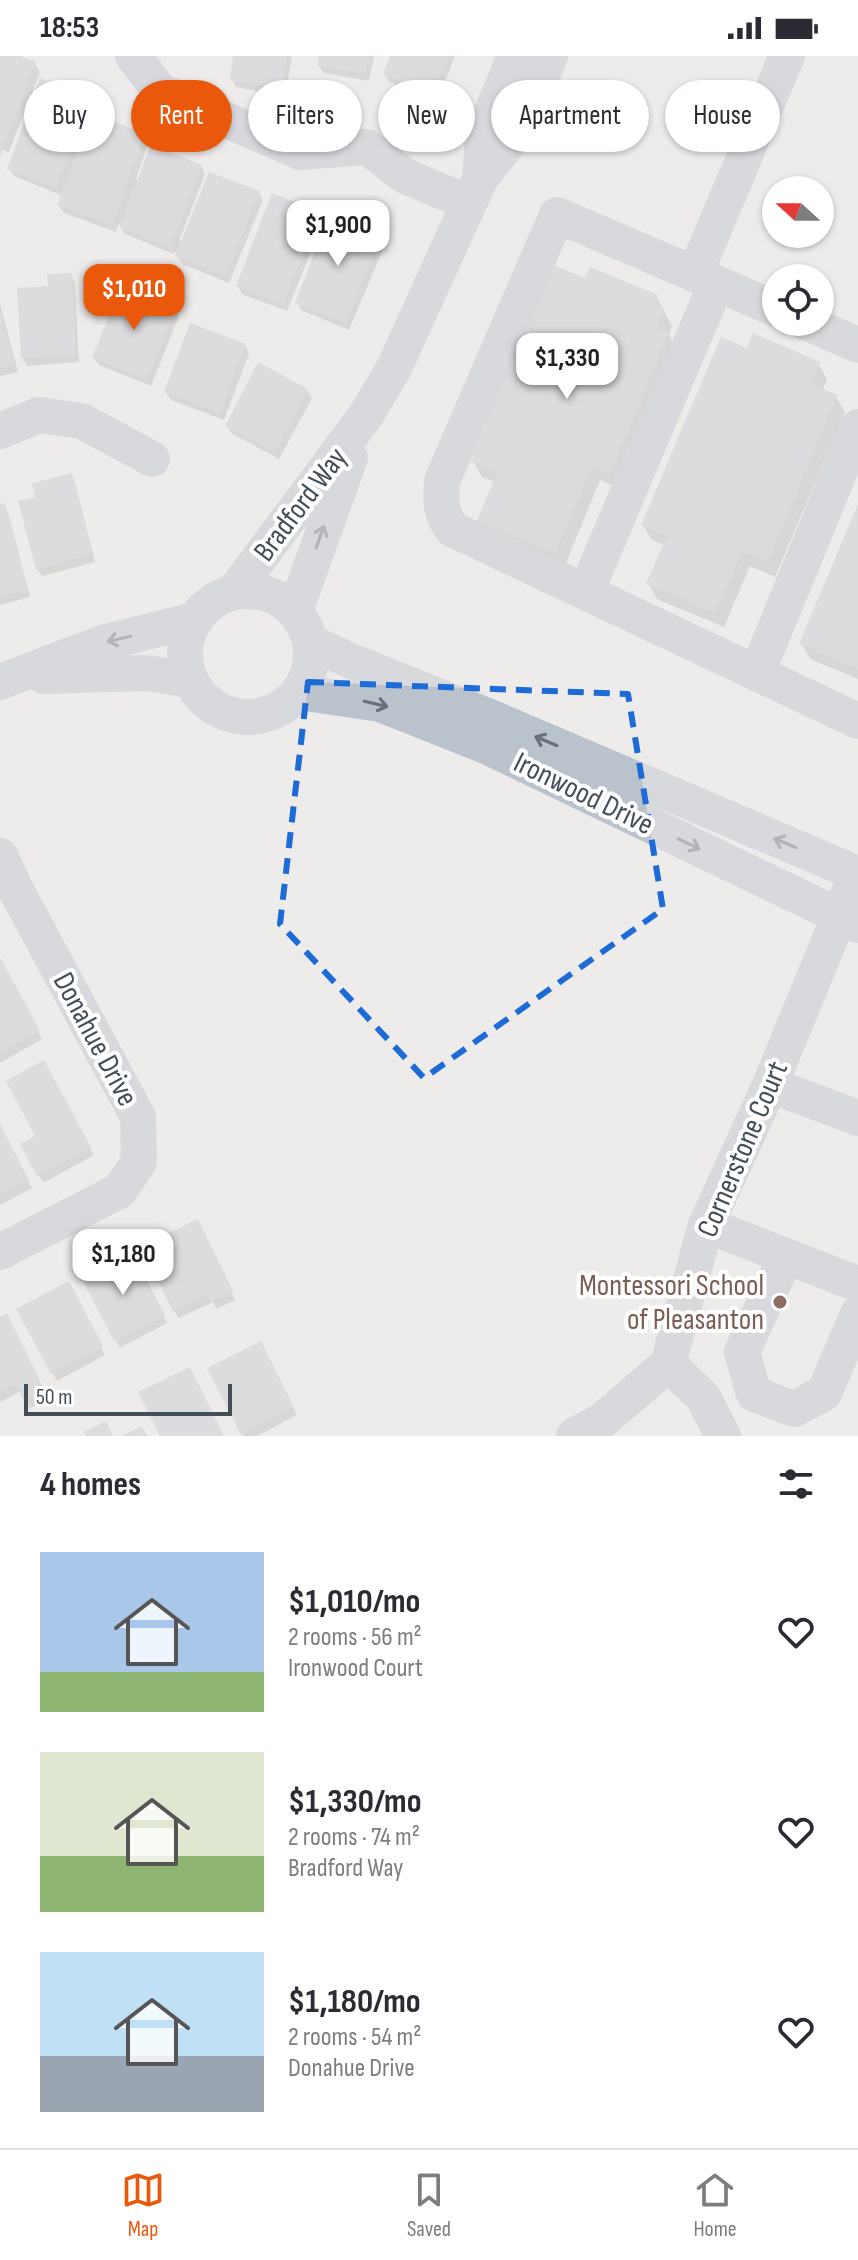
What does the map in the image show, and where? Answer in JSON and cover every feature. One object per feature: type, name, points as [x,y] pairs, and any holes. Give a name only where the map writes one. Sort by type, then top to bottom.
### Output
[{"type":"street","points":[[133,56],[160,91],[300,152],[367,147],[405,176],[474,191]]},
{"type":"street","name":"Bradford Way","points":[[474,191],[483,134],[515,56]]},
{"type":"street","name":"Bradford Way","points":[[234,592],[366,415],[394,368],[474,191],[523,124],[550,56]]},
{"type":"street","points":[[586,592],[787,56]]},
{"type":"street","points":[[762,303],[557,215],[442,481],[444,518],[452,529],[858,721]]},
{"type":"street","points":[[834,335],[858,345]]},
{"type":"street","points":[[0,431],[39,415],[82,421],[152,459]]},
{"type":"street","name":"Bradford Way","points":[[303,626],[335,493],[366,415]]},
{"type":"street","points":[[757,673],[858,427]]},
{"type":"street","points":[[234,592],[266,593],[282,600],[303,626],[311,660],[307,676],[299,692],[272,713],[238,717],[221,711],[209,703],[191,680],[186,666],[188,636],[195,620],[218,598],[234,592]]},
{"type":"street","points":[[9,679],[102,643],[195,620]]},
{"type":"street","name":"Ironwood Drive","points":[[303,626],[351,661],[857,873]]},
{"type":"street","points":[[9,679],[146,673],[191,680]]},
{"type":"street","name":"Ironwood Drive","points":[[299,692],[380,704],[486,746],[849,921]]},
{"type":"street","name":"Donahue Drive","points":[[0,856],[8,894],[138,1117],[139,1162],[119,1191],[0,1252]]},
{"type":"street","name":"Cornerstone Court","points":[[668,1364],[706,1225],[849,921],[857,873]]},
{"type":"street","points":[[770,1085],[858,1118]]},
{"type":"street","points":[[706,1225],[858,1284]]},
{"type":"street","points":[[786,1256],[742,1352],[754,1394],[794,1409],[824,1393],[858,1314]]},
{"type":"street","points":[[574,1436],[603,1420],[668,1364],[703,1397],[723,1436]]},
{"type":"highlighted area","points":[[308,682],[628,694],[663,909],[424,1078],[280,924]]},
{"type":"building","points":[[0,56],[20,56],[36,62],[29,80],[24,80],[24,94],[0,157]]},
{"type":"building","points":[[233,56],[287,56],[283,80],[248,80],[248,83],[230,80]]},
{"type":"building","points":[[319,56],[369,56],[365,74],[317,66]]},
{"type":"building","points":[[390,56],[449,56],[439,80],[397,80],[383,74]]},
{"type":"building","points":[[24,122],[24,152],[70,152],[56,188],[7,169]]},
{"type":"building","points":[[115,122],[131,128],[131,152],[138,152],[112,225],[57,205],[77,152],[115,152]]},
{"type":"building","points":[[148,152],[169,152],[202,165],[170,248],[119,227]]},
{"type":"building","points":[[209,172],[260,191],[225,276],[175,256]]},
{"type":"building","points":[[272,193],[320,212],[283,305],[236,286]]},
{"type":"building","points":[[330,213],[382,234],[345,323],[295,303]]},
{"type":"building","points":[[553,265],[585,278],[590,267],[658,295],[654,305],[665,309],[658,327],[669,332],[610,474],[592,466],[555,553],[477,521],[497,472],[471,461]]},
{"type":"building","points":[[72,273],[76,355],[21,358],[17,288],[48,286],[47,274]]},
{"type":"building","points":[[121,285],[176,307],[147,380],[92,358]]},
{"type":"building","points":[[0,310],[15,364],[0,368]]},
{"type":"building","points":[[190,323],[246,344],[220,413],[164,392]]},
{"type":"building","points":[[753,333],[820,362],[810,384],[838,395],[767,562],[742,552],[715,613],[646,584],[667,536],[641,525],[721,337],[747,348]]},
{"type":"building","points":[[258,362],[308,389],[275,452],[225,426]]},
{"type":"building","points":[[72,473],[92,554],[36,569],[18,501],[35,497],[32,483]]},
{"type":"building","points":[[5,503],[28,589],[0,597],[0,504]]},
{"type":"building","points":[[858,504],[858,669],[799,644]]},
{"type":"building","points":[[0,957],[40,1031],[0,1053]]},
{"type":"building","points":[[44,1060],[91,1147],[37,1176],[20,1144],[35,1136],[6,1081]]},
{"type":"building","points":[[0,1124],[29,1180],[0,1195]]},
{"type":"building","points":[[198,1219],[233,1291],[211,1302],[207,1295],[173,1312],[141,1246]]},
{"type":"building","points":[[132,1252],[165,1315],[114,1341],[82,1279]]},
{"type":"building","points":[[69,1281],[103,1346],[51,1374],[16,1309]]},
{"type":"building","points":[[7,1313],[45,1391],[24,1401],[16,1384],[0,1392],[0,1317]]},
{"type":"building","points":[[261,1341],[294,1407],[241,1435],[207,1368]]},
{"type":"building","points":[[190,1367],[224,1436],[160,1436],[138,1392]]},
{"type":"building","points":[[106,1421],[113,1436],[86,1436],[84,1432]]},
{"type":"building","points":[[142,1426],[147,1436],[122,1436]]},
{"type":"place","name":"Montessori School of Pleasanton","points":[[780,1302]]}]
